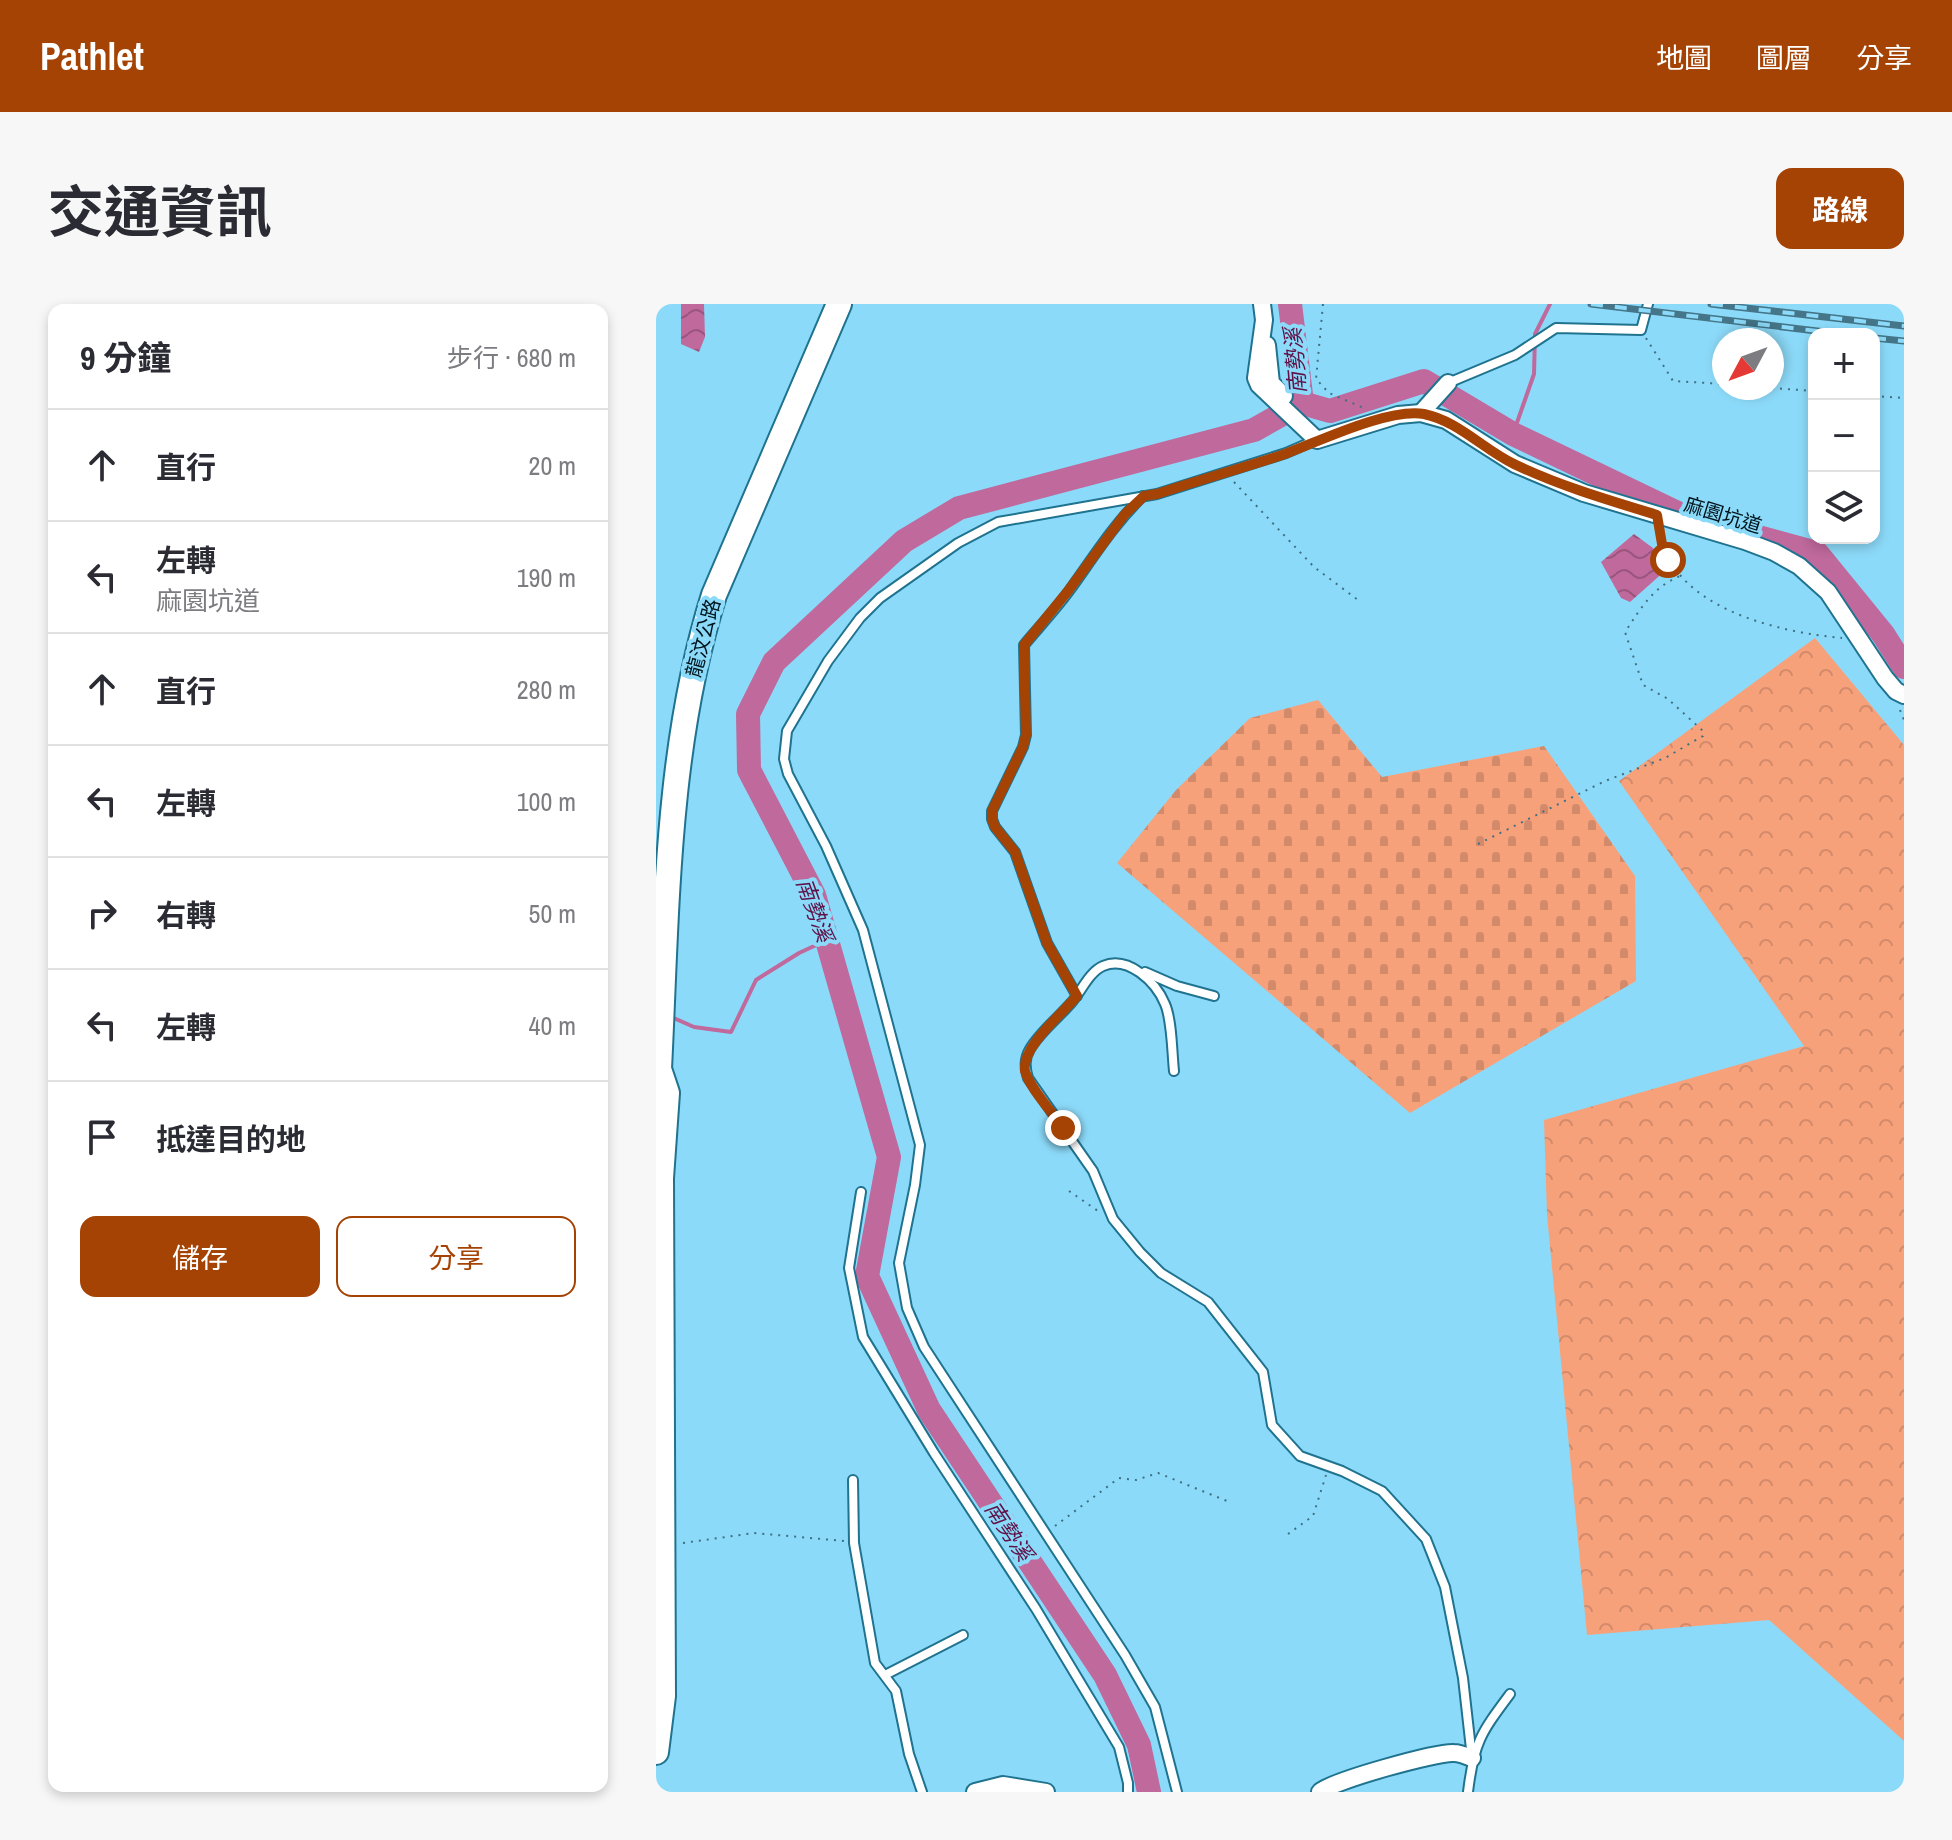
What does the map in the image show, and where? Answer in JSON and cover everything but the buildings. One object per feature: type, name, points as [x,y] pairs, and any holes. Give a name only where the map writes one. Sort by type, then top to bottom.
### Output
[{"type":"main road","name":"龍汶公路","points":[[657,1072],[662,1028],[670,851],[683,728],[699,644],[714,595],[839,304]]},
{"type":"main road","points":[[656,1752],[663,1696],[659,1538],[658,1178],[667,1093],[657,1072]]},
{"type":"street","points":[[1263,312],[1265,384],[1321,438],[1398,415],[1421,413],[1448,383]]},
{"type":"street","name":"麻園坑道","points":[[1421,413],[1446,420],[1492,452],[1584,493],[1745,541],[1799,566],[1828,592],[1885,678],[1904,695]]},
{"type":"street","points":[[1320,1792],[1327,1786],[1346,1785],[1453,1753],[1472,1758]]},
{"type":"street","points":[[975,1792],[1003,1785],[1046,1792]]},
{"type":"lane","points":[[1448,383],[1515,355],[1556,328],[1641,330],[1648,304]]},
{"type":"lane","points":[[1177,1792],[1155,1707],[1125,1655],[924,1347],[907,1308],[899,1263],[920,1145],[863,930],[826,846],[788,774],[784,759],[787,731],[799,708],[860,618],[880,598],[958,543],[998,522],[1157,494],[1286,453],[1321,438]]},
{"type":"lane","points":[[1077,996],[1047,943],[1015,852],[995,827],[992,811],[1026,735],[1024,645],[1068,591],[1105,538],[1144,496]]},
{"type":"lane","points":[[1130,965],[1149,979],[1166,1004],[1174,1071]]},
{"type":"lane","points":[[1214,996],[1177,986],[1130,965],[1103,966],[1029,1050],[1024,1068],[1093,1171],[1113,1219],[1161,1273],[1208,1302],[1263,1372],[1272,1425],[1300,1456],[1382,1491],[1426,1539],[1445,1587],[1463,1678],[1472,1758],[1468,1792]]},
{"type":"lane","points":[[861,1192],[849,1268],[863,1337],[1036,1609],[1119,1747],[1128,1792]]},
{"type":"lane","points":[[853,1480],[854,1543],[875,1663],[896,1691],[909,1754],[922,1792]]},
{"type":"lane","points":[[885,1675],[963,1635]]},
{"type":"lane","points":[[1472,1758],[1481,1734],[1510,1694]]},
{"type":"path","points":[[1323,304],[1316,379],[1329,393],[1371,412]]},
{"type":"path","points":[[1641,330],[1673,381],[1712,383]]},
{"type":"path","points":[[1784,389],[1808,391]]},
{"type":"path","points":[[1880,396],[1904,398]]},
{"type":"path","points":[[1225,472],[1314,567],[1358,600]]},
{"type":"path","points":[[1657,515],[1665,552],[1680,576],[1710,600],[1756,621],[1810,635],[1860,639]]},
{"type":"path","points":[[1478,844],[1605,781],[1665,758],[1703,736],[1703,731],[1668,699],[1643,685],[1625,632],[1653,593],[1663,583],[1680,576]]},
{"type":"path","points":[[1069,1191],[1113,1219]]},
{"type":"path","points":[[1288,1534],[1313,1516],[1329,1467]]},
{"type":"path","points":[[1044,1534],[1119,1478],[1136,1480],[1158,1473],[1227,1501]]},
{"type":"path","points":[[659,1538],[686,1543],[754,1533],[854,1543]]},
{"type":"green space","points":[[1815,638],[1904,745],[1904,1741],[1769,1620],[1587,1635],[1547,1215],[1544,1120],[1804,1046],[1619,781]]},
{"type":"green space","points":[[1318,700],[1382,777],[1544,746],[1635,876],[1636,981],[1410,1113],[1117,863],[1176,790],[1250,718]]},
{"type":"water","points":[[681,304],[704,304],[705,337],[699,352],[681,344]]},
{"type":"water","points":[[1634,534],[1653,548],[1667,565],[1666,570],[1630,602],[1621,598],[1601,562]]},
{"type":"waterway","name":"南勢溪","points":[[1149,1792],[1139,1745],[1105,1675],[929,1410],[867,1276],[889,1157],[814,895],[749,770],[748,714],[774,662],[904,541],[959,508],[1254,430],[1302,403],[1290,304]]},
{"type":"waterway","points":[[1513,434],[1534,374],[1535,334],[1550,304]]},
{"type":"waterway","points":[[1302,403],[1330,411],[1424,381],[1513,434],[1688,518],[1817,553],[1883,634],[1904,667]]},
{"type":"waterway","points":[[669,1016],[694,1027],[731,1032],[756,980],[799,953],[827,940]]},
{"type":"railway","points":[[1591,304],[1808,330]]},
{"type":"railway","points":[[1711,304],[1904,326]]},
{"type":"railway","points":[[1880,339],[1904,341]]},
{"type":"route","points":[[1063,1128],[1024,1068],[1029,1050],[1077,996],[1047,943],[1015,852],[995,827],[992,811],[1026,735],[1024,645],[1068,591],[1105,538],[1144,496],[1398,415],[1421,413],[1446,420],[1515,464],[1584,493],[1657,515],[1668,560]]}]
